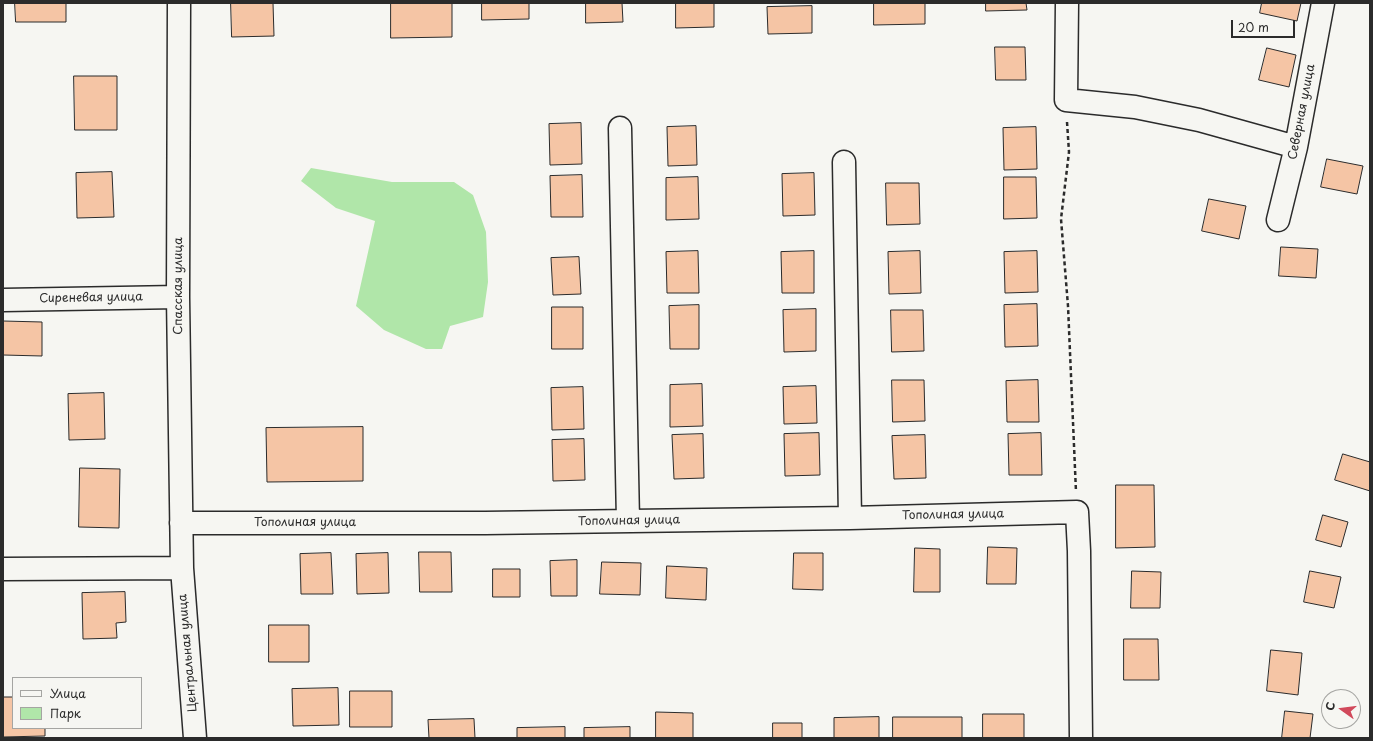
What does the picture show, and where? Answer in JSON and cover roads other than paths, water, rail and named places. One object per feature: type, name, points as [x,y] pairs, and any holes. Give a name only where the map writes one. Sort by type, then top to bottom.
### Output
[{"type":"street","name":"Спасская улица","points":[[179,3],[178,297],[182,568]]},
{"type":"street","points":[[1067,3],[1066,100],[1135,106],[1199,120],[1296,148]]},
{"type":"street","name":"Северная улица","points":[[1278,220],[1296,148],[1323,3]]},
{"type":"street","points":[[620,128],[628,521]]},
{"type":"street","points":[[844,162],[850,518]]},
{"type":"street","name":"Сиреневая улица","points":[[3,300],[178,297]]},
{"type":"street","name":"Тополиная улица","points":[[181,524],[628,521],[850,518],[1077,512],[1079,552],[1081,738]]},
{"type":"street","points":[[3,569],[182,568]]},
{"type":"street","name":"Центральная улица","points":[[182,568],[195,738]]}]
